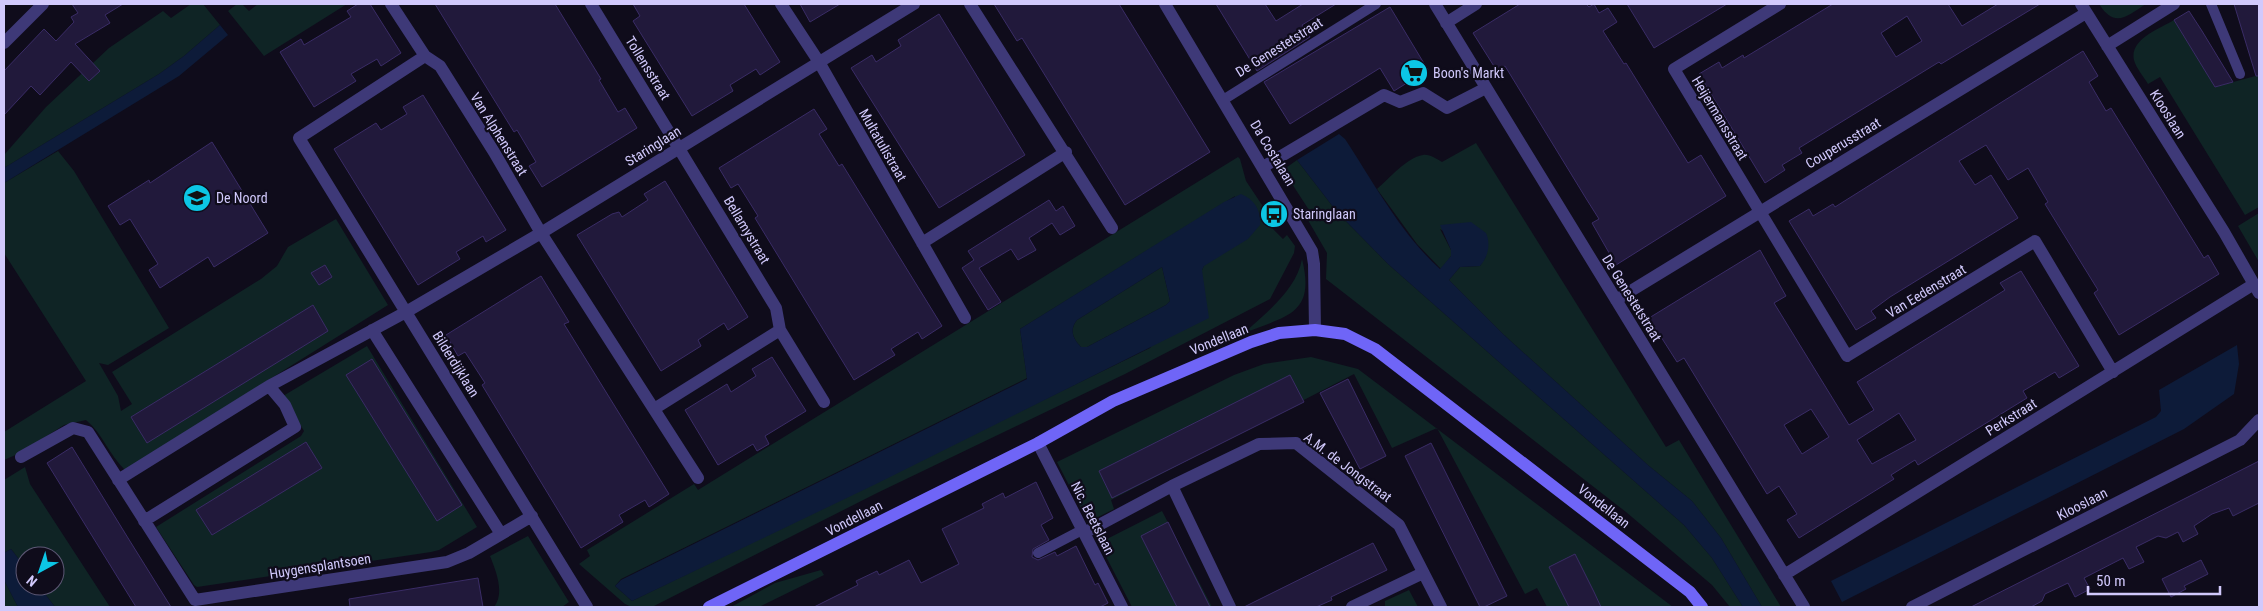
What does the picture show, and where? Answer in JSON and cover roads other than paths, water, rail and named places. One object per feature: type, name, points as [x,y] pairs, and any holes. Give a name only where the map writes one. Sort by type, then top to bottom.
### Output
[{"type":"street","points":[[4,43],[43,4]]},
{"type":"street","name":"Van Alphenstraat","points":[[391,4],[425,56],[440,66],[541,232]]},
{"type":"street","name":"Tollensstraat","points":[[591,4],[680,148]]},
{"type":"street","points":[[780,4],[819,62]]},
{"type":"street","name":"Staringlaan","points":[[406,312],[680,148],[914,4]]},
{"type":"street","points":[[970,4],[1066,152],[1112,228]]},
{"type":"street","name":"Da Costalaan","points":[[1165,4],[1312,251],[1314,264],[1315,330]]},
{"type":"street","name":"De Genestetstraat","points":[[1434,4],[1804,607]]},
{"type":"street","points":[[1446,23],[1476,4]]},
{"type":"street","name":"Heijermansstraat","points":[[1759,212],[1674,70],[1780,4]]},
{"type":"street","points":[[2107,46],[2174,4]]},
{"type":"street","name":"Couperusstraat","points":[[1616,300],[2084,8]]},
{"type":"street","name":"Klooslaan","points":[[2084,8],[2257,288]]},
{"type":"street","name":"Bilderdijklaan","points":[[425,56],[299,138],[587,607]]},
{"type":"street","name":"Multatulistraat","points":[[819,62],[965,318]]},
{"type":"street","points":[[1263,167],[1384,95],[1400,102],[1424,93],[1447,108],[1486,88]]},
{"type":"street","name":"Bellamystraat","points":[[680,148],[776,308],[780,330],[824,402]]},
{"type":"street","points":[[922,243],[1066,152]]},
{"type":"street","name":"Van Eedenstraat","points":[[1759,212],[1847,356],[2035,241],[2113,372]]},
{"type":"street","points":[[541,232],[698,478]]},
{"type":"street","name":"Perkstraat","points":[[1784,575],[2113,372],[2257,288]]},
{"type":"street","points":[[118,480],[269,386],[406,312]]},
{"type":"street","points":[[372,330],[501,534]]},
{"type":"street","points":[[654,409],[780,330]]},
{"type":"street","name":"Vondellaan","points":[[709,607],[1038,443],[1113,401],[1250,342],[1278,333],[1315,330],[1346,334],[1376,348],[1682,586],[1702,607]]},
{"type":"street","points":[[144,521],[295,427],[285,406],[269,386]]},
{"type":"street","name":"Klooslaan","points":[[1912,607],[2240,440],[2259,420]]},
{"type":"street","name":"Huygensplantsoen","points":[[21,457],[73,428],[88,432],[195,600],[447,562],[469,553],[532,516]]},
{"type":"street","name":"Nic. Beetslaan","points":[[1038,443],[1122,607]]},
{"type":"street","name":"A.M. de Jongstraat","points":[[1083,531],[1259,444],[1296,443],[1398,525],[1440,607]]},
{"type":"street","points":[[1172,486],[1230,607]]},
{"type":"street","points":[[1352,607],[1374,602],[1423,573]]},
{"type":"lane","name":"De Genestetstraat","points":[[1223,100],[1376,4]]},
{"type":"lane","points":[[2211,4],[2240,74]]},
{"type":"lane","points":[[1038,553],[1083,531]]},
{"type":"water","points":[[220,25],[228,35],[179,76],[4,183],[4,168],[159,74],[184,56]]},
{"type":"water","points":[[1339,134],[1345,139],[1400,224],[1440,269],[1451,256],[1451,250],[1440,225],[1471,222],[1486,233],[1488,250],[1480,266],[1460,267],[1449,280],[1504,335],[1649,466],[1692,501],[1721,538],[1762,607],[1743,607],[1712,558],[1684,525],[1388,264],[1337,212],[1297,160]]},
{"type":"water","points":[[1241,194],[1246,196],[1258,210],[1260,225],[1248,239],[1204,266],[1202,270],[1209,318],[876,484],[632,601],[615,586],[621,580],[1027,379],[1020,329],[1224,202]],"holes":[[[1162,267],[1170,301],[1166,305],[1087,347],[1081,347],[1074,338],[1073,327],[1077,320]]]},
{"type":"water","points":[[2237,345],[2239,364],[2234,394],[2184,429],[1842,602],[1831,581],[2156,417],[2161,411],[2159,390]]},
{"type":"water","points":[[11,549],[15,554],[15,596],[47,596],[55,607],[18,607],[4,580],[4,553]]},
{"type":"place","name":"Boon's Markt","points":[[1414,73]]},
{"type":"place","name":"De Noord","points":[[197,198]]},
{"type":"place","name":"Staringlaan","points":[[1274,214]]}]
